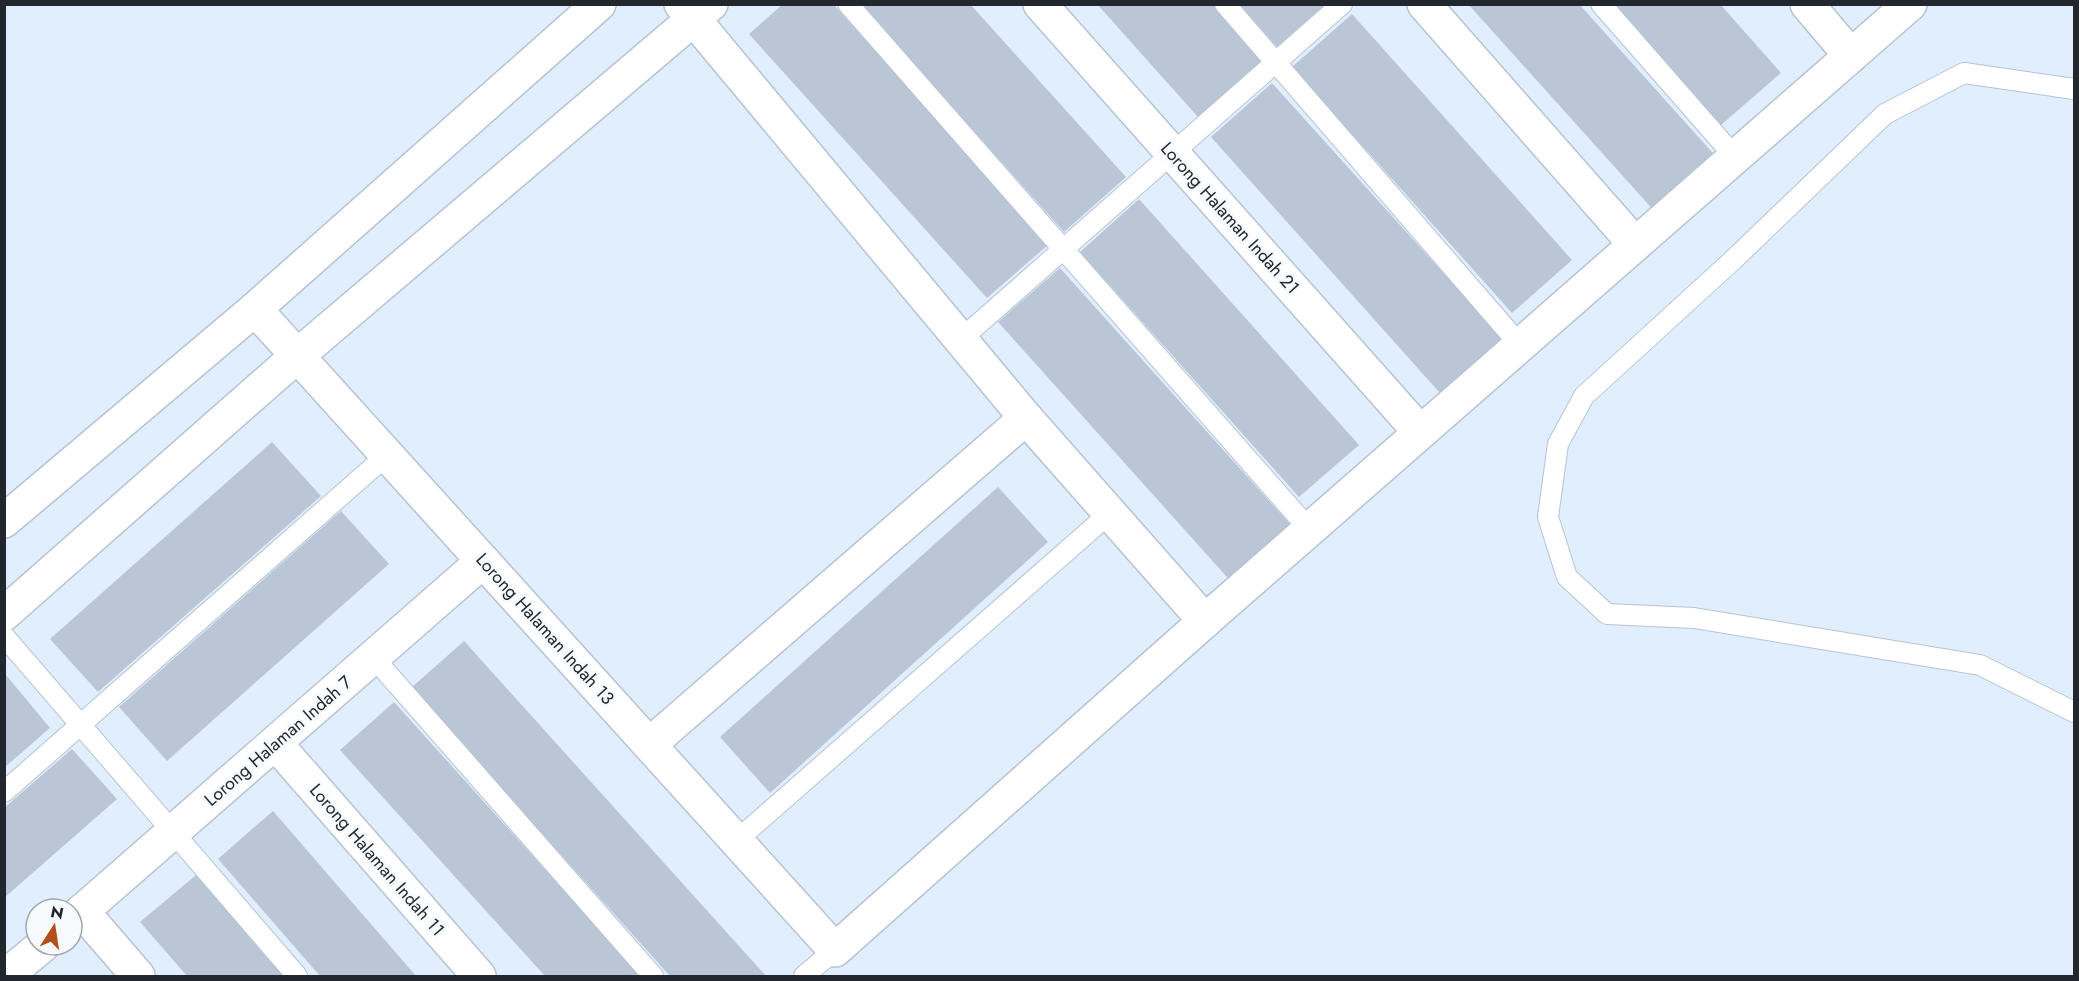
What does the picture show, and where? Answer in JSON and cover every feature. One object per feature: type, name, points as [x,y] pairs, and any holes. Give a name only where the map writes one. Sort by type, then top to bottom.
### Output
[{"type":"street","points":[[4,521],[255,309],[599,4]]},
{"type":"street","name":"Lorong Halaman Indah 21","points":[[1040,4],[1420,432]]},
{"type":"street","points":[[1424,4],[1635,244]]},
{"type":"street","points":[[1807,4],[1851,56]]},
{"type":"street","points":[[835,950],[1205,621],[1910,4]]},
{"type":"street","points":[[4,615],[297,356],[695,10],[960,340],[1205,621]]},
{"type":"street","name":"Lorong Halaman Indah 13","points":[[255,309],[835,950]]},
{"type":"street","points":[[650,744],[1026,418]]},
{"type":"street","name":"Lorong Halaman Indah 7","points":[[84,910],[483,561]]},
{"type":"street","name":"Lorong Halaman Indah 11","points":[[276,744],[479,976]]},
{"type":"street","points":[[84,923],[138,976]]},
{"type":"street","points":[[6,976],[29,957]]},
{"type":"lane","points":[[848,4],[1310,529]]},
{"type":"lane","points":[[1225,4],[1520,345]]},
{"type":"lane","points":[[960,340],[1342,4]]},
{"type":"lane","points":[[1602,4],[1735,158]]},
{"type":"lane","points":[[2074,89],[1964,73],[1885,114],[1733,260],[1584,396],[1558,444],[1548,518],[1567,577],[1607,614],[1694,618],[1980,665],[2074,712]]},
{"type":"lane","points":[[4,792],[387,455]]},
{"type":"lane","points":[[736,841],[1110,513]]},
{"type":"lane","points":[[4,636],[297,976]]},
{"type":"lane","points":[[374,657],[653,976]]},
{"type":"lane","points":[[804,976],[835,950]]},
{"type":"building","points":[[783,4],[833,4],[1049,244],[987,298],[749,34]]},
{"type":"building","points":[[860,4],[970,4],[1126,177],[1064,232]]},
{"type":"building","points":[[1097,4],[1216,4],[1265,59],[1198,117]]},
{"type":"building","points":[[1239,4],[1326,4],[1277,47]]},
{"type":"building","points":[[1468,4],[1579,4],[1719,160],[1657,214]]},
{"type":"building","points":[[1613,4],[1720,4],[1781,73],[1721,125]]},
{"type":"building","points":[[1352,14],[1572,260],[1512,313],[1292,67]]},
{"type":"building","points":[[1272,83],[1510,347],[1448,402],[1211,137]]},
{"type":"building","points":[[1139,199],[1359,445],[1299,497],[1080,252]]},
{"type":"building","points":[[1060,268],[1297,532],[1235,586],[998,322]]},
{"type":"building","points":[[272,442],[321,496],[98,692],[50,639]]},
{"type":"building","points":[[998,487],[1048,542],[770,793],[720,737]]},
{"type":"building","points":[[341,511],[389,564],[167,761],[119,707]]},
{"type":"building","points":[[464,641],[766,976],[670,976],[411,688]]},
{"type":"building","points":[[6,675],[50,728],[4,768],[4,677]]},
{"type":"building","points":[[394,702],[641,976],[545,976],[340,750]]},
{"type":"building","points":[[72,749],[117,799],[4,898],[4,808]]},
{"type":"building","points":[[273,811],[416,976],[320,976],[218,859]]},
{"type":"building","points":[[196,875],[284,976],[187,976],[140,922]]}]
